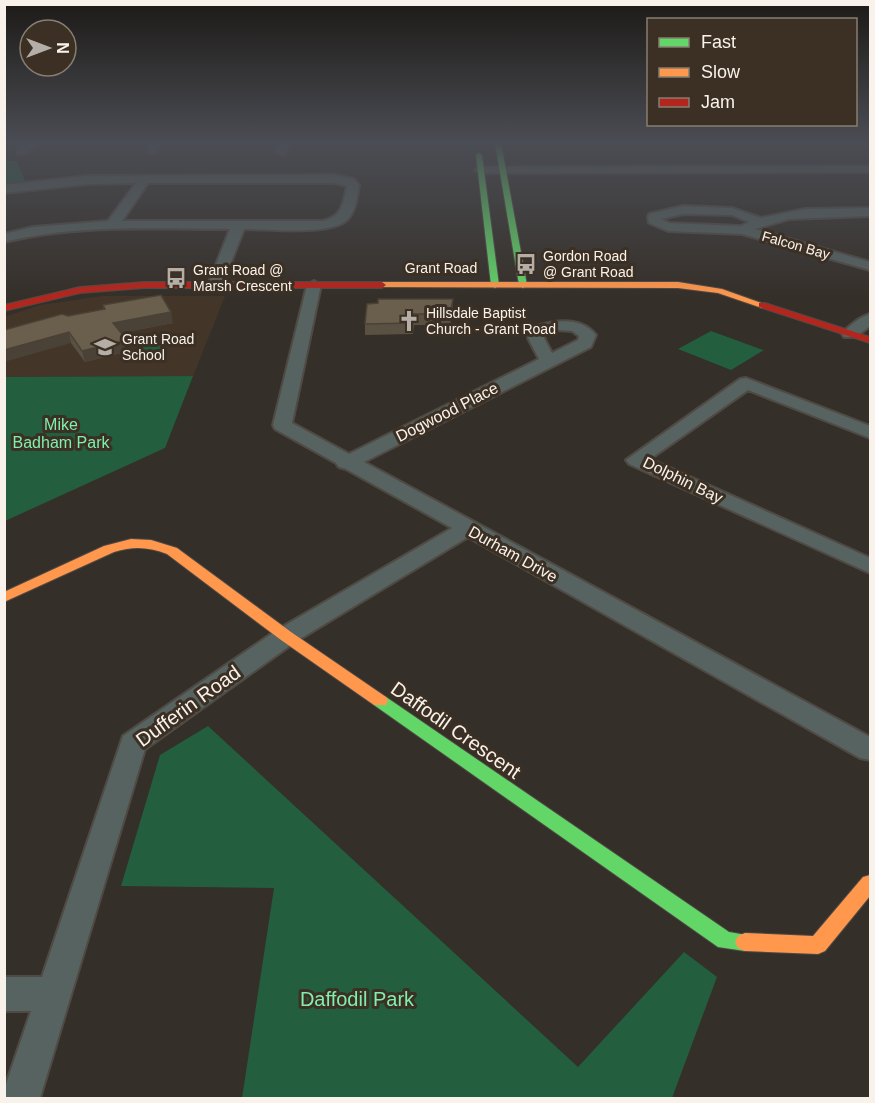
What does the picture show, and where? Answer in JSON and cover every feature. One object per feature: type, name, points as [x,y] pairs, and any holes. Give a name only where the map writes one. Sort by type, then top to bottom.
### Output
[{"type":"street","points":[[113,224],[134,194]]},
{"type":"street","points":[[4,238],[67,226],[113,224],[322,225],[337,222],[347,214],[351,194]]},
{"type":"street","points":[[484,194],[495,285]]},
{"type":"street","points":[[506,194],[523,285]]},
{"type":"street","points":[[743,230],[668,227],[656,223],[654,216],[678,210],[721,212],[740,213],[758,221]]},
{"type":"street","name":"Falcon Bay","points":[[743,230],[758,221],[799,213],[870,212]]},
{"type":"street","points":[[487,222],[511,222]]},
{"type":"street","points":[[214,285],[239,224]]},
{"type":"street","name":"Falcon Bay","points":[[743,230],[870,266]]},
{"type":"street","name":"Durham Drive","points":[[314,285],[282,425],[346,463],[870,750]]},
{"type":"street","name":"Grant Road","points":[[4,308],[49,296],[108,287],[678,285],[699,287],[741,298],[870,340]]},
{"type":"street","points":[[850,334],[870,319]]},
{"type":"street","name":"Dogwood Place","points":[[346,463],[548,361]]},
{"type":"street","name":"Dolphin Bay","points":[[870,432],[746,383],[636,460],[870,566]]},
{"type":"street","name":"Dufferin Road","points":[[21,1098],[133,743],[286,636],[466,529]]},
{"type":"street","name":"Daffodil Crescent","points":[[4,598],[109,549],[131,543],[151,544],[172,551],[286,636],[725,941],[818,945],[870,883]]},
{"type":"street","points":[[4,994],[53,994]]},
{"type":"shaded area","name":"Grant Road School","points":[[103,296],[225,296],[193,376],[5,377],[4,317],[40,305]]},
{"type":"green space","points":[[711,331],[764,350],[731,370],[678,349]]},
{"type":"green space","points":[[143,343],[167,343],[160,358],[136,358]]},
{"type":"green space","name":"Mike Badham Park","points":[[193,376],[165,448],[5,521],[5,377]]},
{"type":"green space","name":"Daffodil Park","points":[[208,726],[578,1067],[684,952],[717,977],[672,1098],[242,1098],[274,888],[121,886],[160,755]]},
{"type":"building","points":[[161,295],[171,312],[113,323],[127,340],[82,351],[69,332],[4,350],[4,330],[62,314],[68,316],[105,309],[103,305]]},
{"type":"building","points":[[378,299],[453,299],[450,314],[413,314],[413,323],[365,324],[367,304],[378,303]]},
{"type":"traffic: fast","points":[[484,194],[495,285]]},
{"type":"traffic: fast","points":[[507,194],[523,285]]},
{"type":"traffic: fast","points":[[380,701],[725,941],[745,942]]},
{"type":"traffic: slow","points":[[382,285],[678,285],[719,291],[762,305]]},
{"type":"traffic: slow","points":[[4,598],[109,549],[131,543],[151,544],[172,551],[286,636],[380,701]]},
{"type":"traffic: slow","points":[[745,942],[818,945],[870,883]]},
{"type":"traffic: jam","points":[[4,308],[80,290],[144,285],[382,285]]},
{"type":"traffic: jam","points":[[762,305],[870,340]]},
{"type":"place","name":"Gordon Road @ Grant Road","points":[[526,264]]},
{"type":"place","name":"Grant Road @ Marsh Crescent","points":[[176,278]]},
{"type":"place","name":"Hillsdale Baptist Church - Grant Road","points":[[409,321]]},
{"type":"place","name":"Grant Road School","points":[[105,347]]}]
